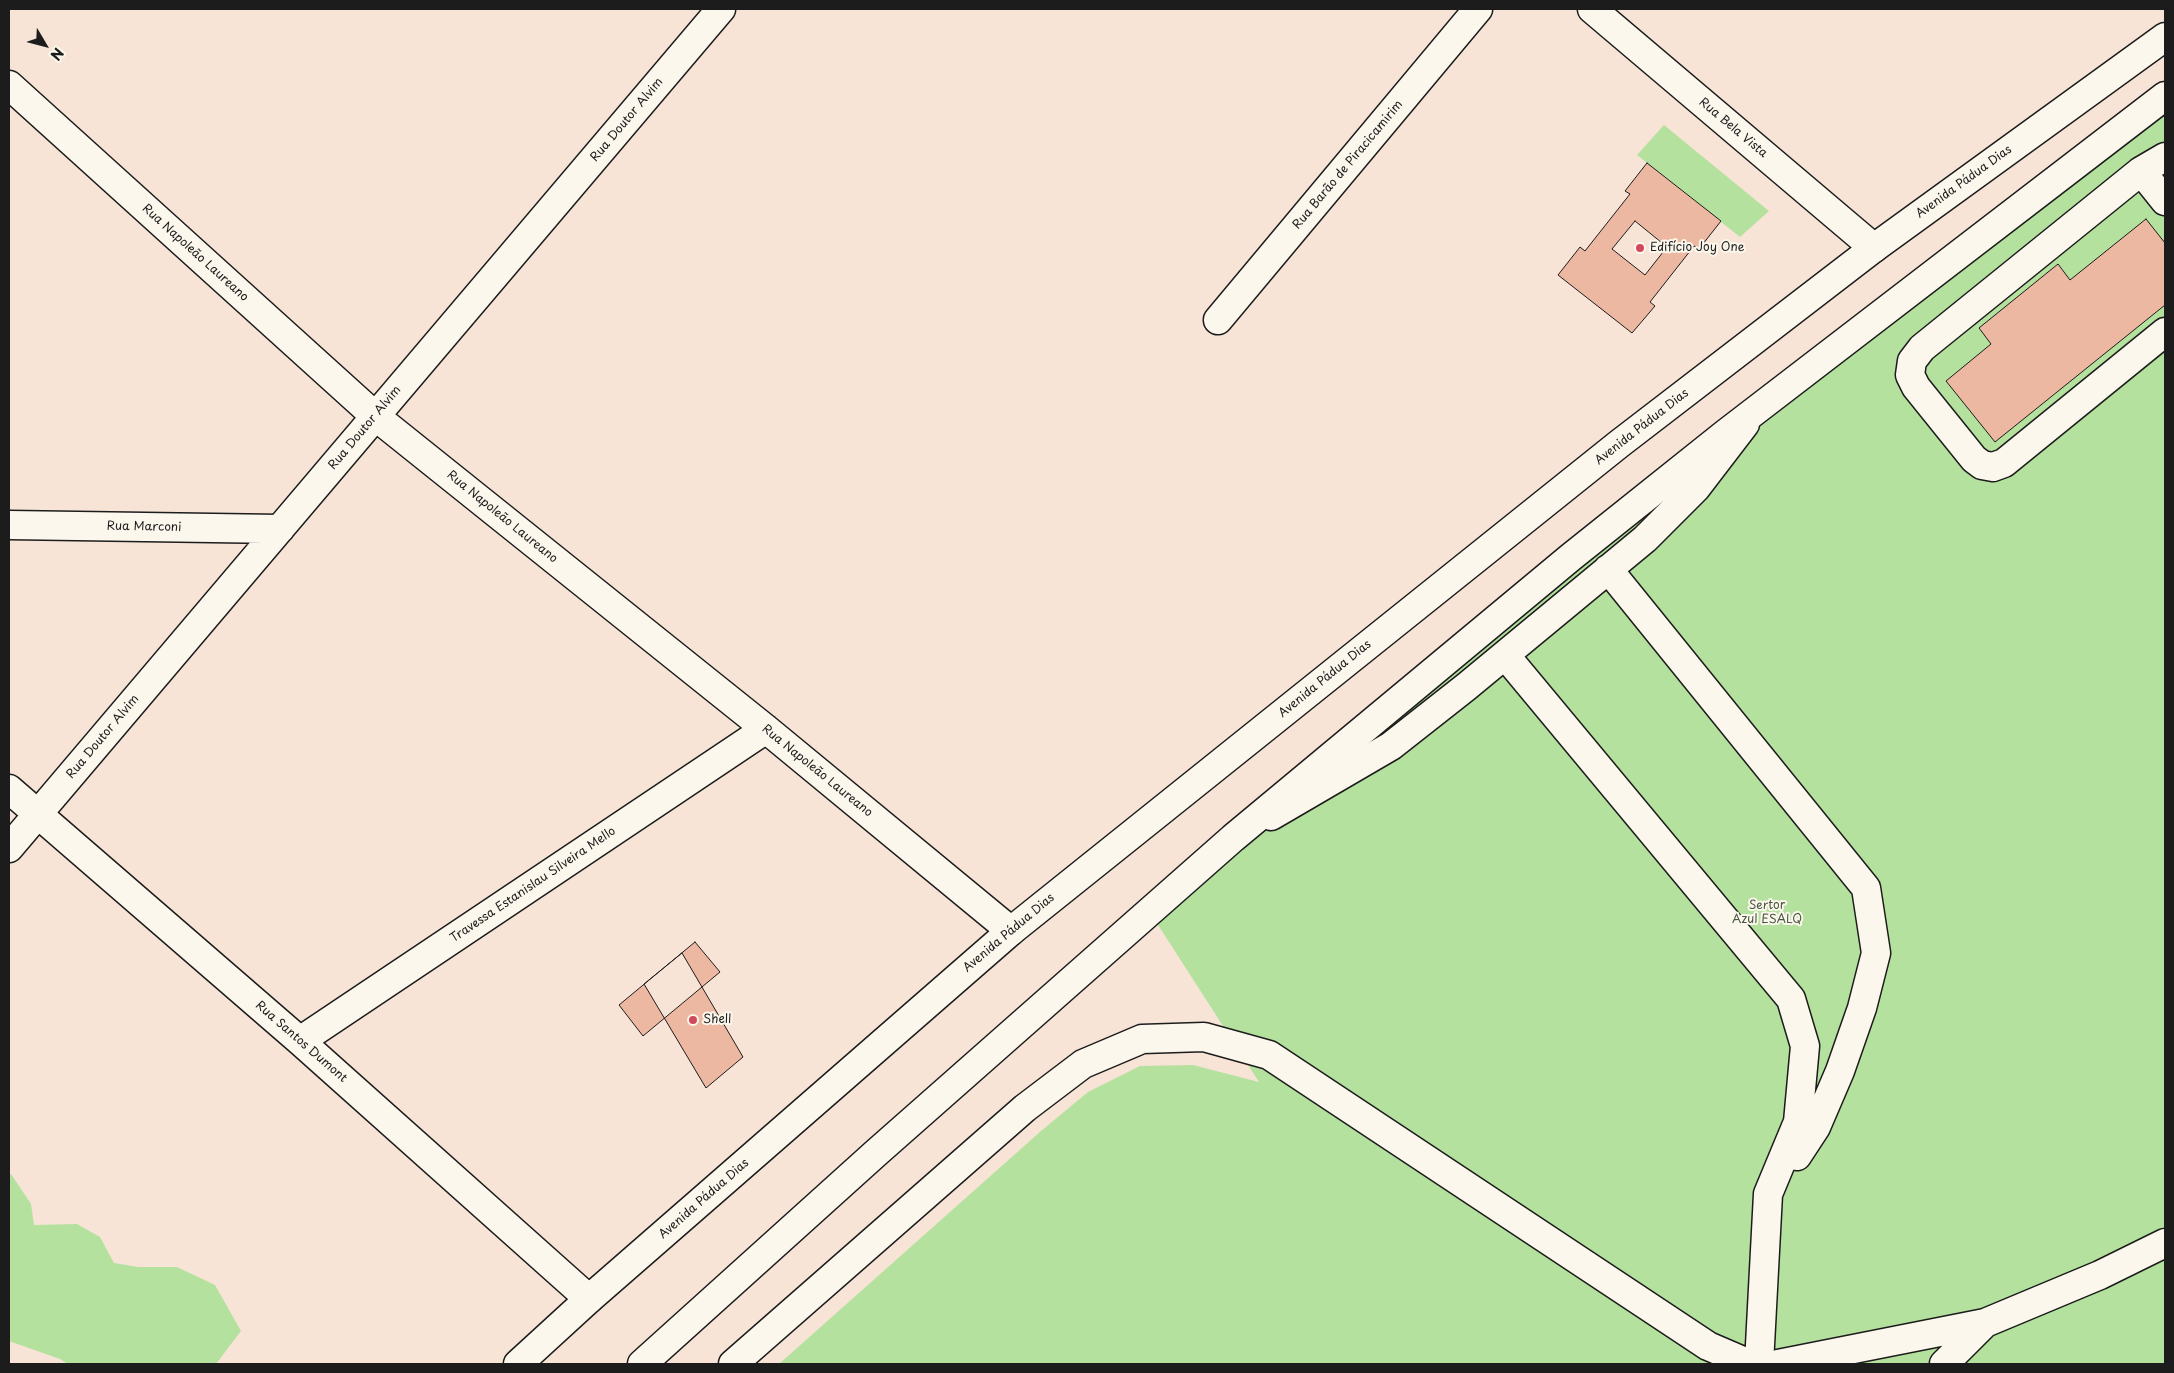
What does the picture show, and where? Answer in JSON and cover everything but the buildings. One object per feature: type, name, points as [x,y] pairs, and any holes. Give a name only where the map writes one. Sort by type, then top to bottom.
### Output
[{"type":"main road","name":"Rua Doutor Alvim","points":[[9,848],[721,9]]},
{"type":"main road","name":"Rua Barão de Piracicamirim","points":[[1218,320],[1478,9]]},
{"type":"main road","name":"Rua Bela Vista","points":[[1592,9],[1874,248]]},
{"type":"main road","name":"Avenida Pádua Dias","points":[[518,1364],[589,1299],[1010,931],[1619,444],[1874,248],[2165,36]]},
{"type":"main road","name":"Rua Napoleão Laureano","points":[[9,85],[375,416],[766,729],[1010,931]]},
{"type":"main road","points":[[642,1364],[1233,838],[1571,557],[1755,412],[2162,98]]},
{"type":"main road","points":[[2165,157],[2141,171],[1922,348],[1912,361],[1910,375],[1916,387],[1974,459],[1982,465],[1993,467],[2004,463],[2165,332]]},
{"type":"main road","points":[[2141,171],[2165,201]]},
{"type":"main road","points":[[1233,838],[1391,746],[1505,655],[1645,539],[1696,488],[1755,412]]},
{"type":"main road","name":"Rua Marconi","points":[[9,525],[280,528]]},
{"type":"main road","points":[[1608,569],[1866,888],[1876,953],[1862,1008],[1840,1071],[1816,1127],[1780,1182],[1768,1194]]},
{"type":"main road","points":[[1505,655],[1791,999],[1805,1046],[1798,1122],[1768,1194],[1759,1364]]},
{"type":"main road","name":"Travessa Estanislau Silveira Mello","points":[[300,1041],[766,729]]},
{"type":"main road","name":"Rua Santos Dumont","points":[[9,790],[300,1041],[589,1299]]},
{"type":"main road","points":[[733,1364],[1025,1108],[1083,1064],[1142,1039],[1204,1037],[1269,1055],[1708,1346],[1750,1364]]},
{"type":"main road","points":[[1778,1364],[1984,1323],[2100,1275],[2165,1243]]},
{"type":"main road","points":[[1944,1364],[1984,1323]]},
{"type":"green space","name":"Sertor Azul ESALQ","points":[[2165,104],[2165,1364],[779,1364],[1041,1131],[1088,1092],[1140,1066],[1193,1065],[1259,1082],[1151,914],[1233,838]]},
{"type":"green space","points":[[1664,125],[1769,211],[1740,237],[1637,155]]},
{"type":"green space","points":[[11,1174],[31,1204],[34,1225],[77,1224],[100,1237],[114,1263],[138,1267],[177,1267],[215,1285],[241,1331],[216,1364],[68,1364],[60,1359],[9,1341],[9,1176]]},
{"type":"place","name":"Edifício Joy One","points":[[1640,248]]},
{"type":"place","name":"Shell","points":[[693,1020]]}]
